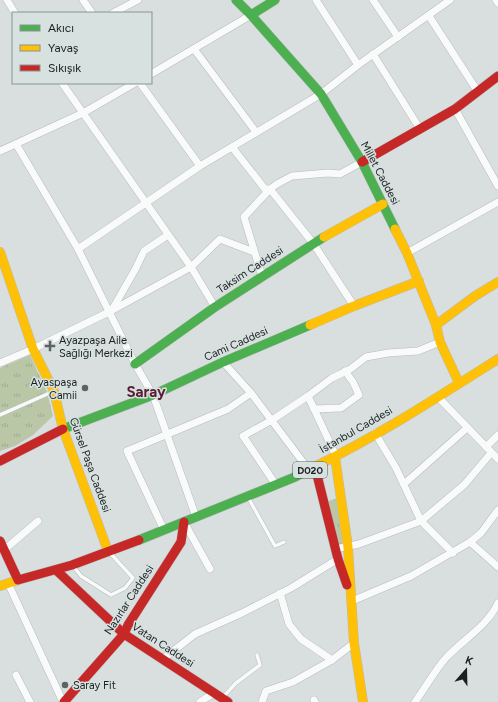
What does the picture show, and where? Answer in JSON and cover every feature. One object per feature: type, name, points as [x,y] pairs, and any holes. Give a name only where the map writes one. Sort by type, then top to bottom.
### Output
[{"type":"main road","name":"Millet Caddesi","points":[[236,0],[252,15],[321,94],[362,162],[419,280],[436,324],[440,342],[459,383]]},
{"type":"main road","points":[[252,15],[275,0]]},
{"type":"main road","points":[[362,162],[455,109],[498,76]]},
{"type":"main road","name":"Taksim Caddesi","points":[[135,364],[215,307],[262,276],[313,244],[383,204]]},
{"type":"main road","name":"Gürsel Paşa Caddesi","points":[[0,252],[33,349],[54,391],[63,429],[108,551]]},
{"type":"main road","name":"Cami Caddesi","points":[[0,461],[63,429],[153,395],[223,362],[419,280]]},
{"type":"main road","points":[[436,324],[475,296],[498,282]]},
{"type":"main road","name":"İstanbul Caddesi","points":[[108,551],[184,522],[312,469],[336,457],[438,397],[498,359]]},
{"type":"main road","points":[[336,457],[348,547],[354,643],[363,702]]},
{"type":"main road","points":[[312,469],[338,559],[352,601]]},
{"type":"main road","name":"Nazırlar Caddesi","points":[[64,702],[124,634],[128,625],[181,542],[184,522]]},
{"type":"main road","points":[[0,541],[18,580],[4,584]]},
{"type":"main road","name":"D020","points":[[18,580],[72,565],[108,551]]},
{"type":"main road","name":"Vatan Caddesi","points":[[56,570],[124,634],[221,698]]},
{"type":"street","points":[[6,0],[14,12]]},
{"type":"street","points":[[83,0],[91,12]]},
{"type":"street","points":[[116,12],[138,0]]},
{"type":"street","points":[[316,0],[358,65]]},
{"type":"street","points":[[373,0],[398,37]]},
{"type":"street","points":[[78,249],[200,166],[321,94],[373,54],[429,16],[440,3],[450,0]]},
{"type":"street","points":[[152,73],[252,15]]},
{"type":"street","points":[[429,16],[478,92]]},
{"type":"street","points":[[194,49],[256,132]]},
{"type":"street","points":[[373,54],[420,129]]},
{"type":"street","points":[[63,84],[191,267],[215,307]]},
{"type":"street","points":[[0,151],[83,113],[133,84]]},
{"type":"street","points":[[141,84],[200,166]]},
{"type":"street","points":[[455,109],[495,175],[498,186]]},
{"type":"street","points":[[16,144],[78,249],[135,364],[153,395],[196,517]]},
{"type":"street","points":[[232,147],[265,189],[270,189],[313,244],[354,306]]},
{"type":"street","points":[[262,276],[244,217],[270,189],[292,176],[328,173],[340,174],[362,162]]},
{"type":"street","points":[[407,253],[498,202]]},
{"type":"street","points":[[110,311],[136,268],[144,251],[168,235]]},
{"type":"street","points":[[0,363],[33,349],[110,311],[191,267],[220,239],[254,252]]},
{"type":"street","points":[[276,485],[242,436],[272,420],[332,378],[345,372],[366,357],[388,352],[418,351],[440,342]]},
{"type":"street","points":[[223,362],[252,393],[312,469]]},
{"type":"street","points":[[314,410],[341,408],[359,396],[353,382],[345,372]]},
{"type":"street","points":[[164,530],[128,451],[228,409],[252,393]]},
{"type":"street","points":[[308,396],[336,457]]},
{"type":"street","points":[[438,397],[498,459]]},
{"type":"street","points":[[404,484],[467,428]]},
{"type":"street","points":[[375,433],[396,468],[421,521],[453,553]]},
{"type":"street","points":[[486,447],[498,436]]},
{"type":"street","points":[[336,548],[348,547],[421,521],[464,485],[491,453]]},
{"type":"street","points":[[352,601],[411,576],[453,553],[481,534],[498,510]]},
{"type":"street","points":[[4,550],[38,521]]},
{"type":"street","points":[[184,522],[210,569]]},
{"type":"street","points":[[470,542],[498,567]]},
{"type":"street","points":[[163,659],[195,634],[242,613],[338,559]]},
{"type":"street","points":[[4,584],[64,702]]},
{"type":"street","points":[[280,593],[289,624],[301,639],[332,660]]},
{"type":"street","points":[[415,702],[446,659],[482,627],[493,614],[498,603]]},
{"type":"street","points":[[262,702],[266,691],[293,682],[332,660],[354,643]]},
{"type":"street","points":[[16,675],[30,702]]},
{"type":"street","points":[[200,702],[221,698]]},
{"type":"lane","points":[[0,415],[54,391]]},
{"type":"lane","points":[[248,496],[275,546],[284,542]]},
{"type":"lane","points":[[72,565],[81,576],[111,595],[125,588],[133,578],[108,551]]},
{"type":"lane","points":[[221,698],[236,682],[260,665],[257,655]]},
{"type":"green space","points":[[30,355],[47,392],[53,416],[33,435],[15,446],[0,451],[0,368]]},
{"type":"green space","points":[[337,498],[343,544],[338,545],[326,502]]},
{"type":"traffic: fast","points":[[236,0],[321,94],[362,162],[395,229]]},
{"type":"traffic: fast","points":[[251,15],[275,0]]},
{"type":"traffic: fast","points":[[135,364],[215,307],[324,237]]},
{"type":"traffic: fast","points":[[63,429],[153,395],[223,362],[310,325]]},
{"type":"traffic: fast","points":[[139,540],[295,477],[314,467]]},
{"type":"traffic: slow","points":[[324,237],[383,204]]},
{"type":"traffic: slow","points":[[395,229],[407,253],[436,325],[440,342],[459,383]]},
{"type":"traffic: slow","points":[[0,252],[33,349],[54,391],[63,429],[108,551]]},
{"type":"traffic: slow","points":[[310,325],[419,281]]},
{"type":"traffic: slow","points":[[436,325],[475,296],[498,282]]},
{"type":"traffic: slow","points":[[314,467],[385,429],[498,359]]},
{"type":"traffic: slow","points":[[335,457],[348,547],[354,643],[363,702]]},
{"type":"traffic: slow","points":[[0,586],[18,580]]},
{"type":"traffic: jam","points":[[362,162],[455,109],[498,76]]},
{"type":"traffic: jam","points":[[0,461],[63,429]]},
{"type":"traffic: jam","points":[[315,467],[338,559],[347,585]]},
{"type":"traffic: jam","points":[[64,702],[124,634],[128,625],[181,542],[184,522]]},
{"type":"traffic: jam","points":[[0,541],[18,580],[72,565],[139,540]]},
{"type":"traffic: jam","points":[[56,570],[124,634],[228,702]]},
{"type":"place","name":"Ayazpaşa Aile Sağlığı Merkezi","points":[[50,346]]},
{"type":"place","name":"Ayaspaşa Camii","points":[[85,388]]},
{"type":"place","name":"Saray Fit","points":[[65,685]]},
{"type":"district","name":"Saray","points":[[146,392]]}]
